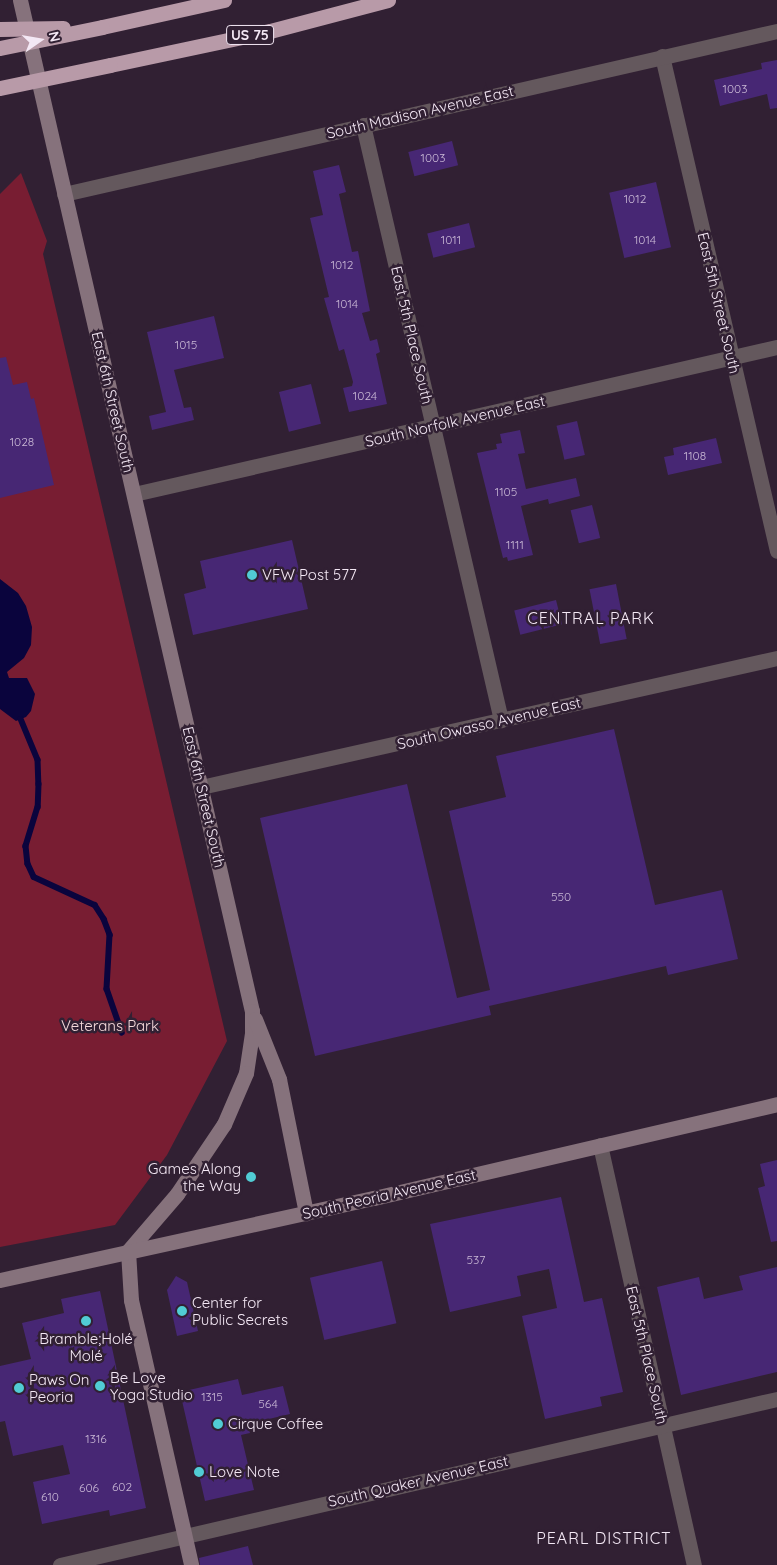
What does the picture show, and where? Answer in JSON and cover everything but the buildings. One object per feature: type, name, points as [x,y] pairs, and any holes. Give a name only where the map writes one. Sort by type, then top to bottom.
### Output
[{"type":"highway","points":[[0,48],[224,0]]},
{"type":"highway","name":"US 75","points":[[0,88],[270,31],[388,0]]},
{"type":"highway","points":[[0,30],[102,27]]},
{"type":"street","name":"East 6th Street South","points":[[20,0],[252,1011],[252,1033],[246,1073],[224,1124],[177,1194],[128,1251]]},
{"type":"street","name":"South Madison Avenue East","points":[[64,194],[777,31]]},
{"type":"street","name":"East 5th Street South","points":[[662,56],[777,550]]},
{"type":"street","name":"East 5th Place South","points":[[362,125],[434,425],[500,720]]},
{"type":"street","name":"South Norfolk Avenue East","points":[[134,494],[777,347]]},
{"type":"street","name":"South Owasso Avenue East","points":[[201,787],[777,658]]},
{"type":"street","points":[[252,1011],[280,1079],[306,1213]]},
{"type":"street","name":"South Peoria Avenue East","points":[[0,1280],[306,1213],[777,1104]]},
{"type":"street","name":"East 5th Place South","points":[[600,1144],[694,1565]]},
{"type":"street","points":[[128,1251],[131,1300],[191,1565]]},
{"type":"street","name":"South Quaker Avenue East","points":[[60,1565],[777,1399]]},
{"type":"green space","name":"Veterans Park","points":[[21,173],[47,241],[43,254],[227,1041],[167,1155],[115,1225],[0,1247],[0,194]]},
{"type":"shaded area","points":[[0,579],[18,593],[26,606],[32,627],[31,645],[24,658],[7,672],[9,678],[27,678],[35,694],[31,711],[26,717],[16,721],[0,709]]},
{"type":"waterway","points":[[21,719],[38,760],[38,807],[26,846],[28,864],[34,877],[95,905],[104,919],[110,935],[107,989],[122,1032]]},
{"type":"place","name":"VFW Post 577","points":[[252,575]]},
{"type":"place","name":"Games Along the Way","points":[[251,1177]]},
{"type":"place","name":"Center for Public Secrets","points":[[182,1311]]},
{"type":"place","name":"Bramble;Holé Molé","points":[[86,1321]]},
{"type":"place","name":"Be Love Yoga Studio","points":[[100,1386]]},
{"type":"place","name":"Paws On Peoria","points":[[19,1388]]},
{"type":"place","name":"Cirque Coffee","points":[[218,1424]]},
{"type":"place","name":"Love Note","points":[[199,1472]]},
{"type":"district","name":"CENTRAL PARK","points":[[591,618]]},
{"type":"district","name":"PEARL DISTRICT","points":[[604,1538]]}]
